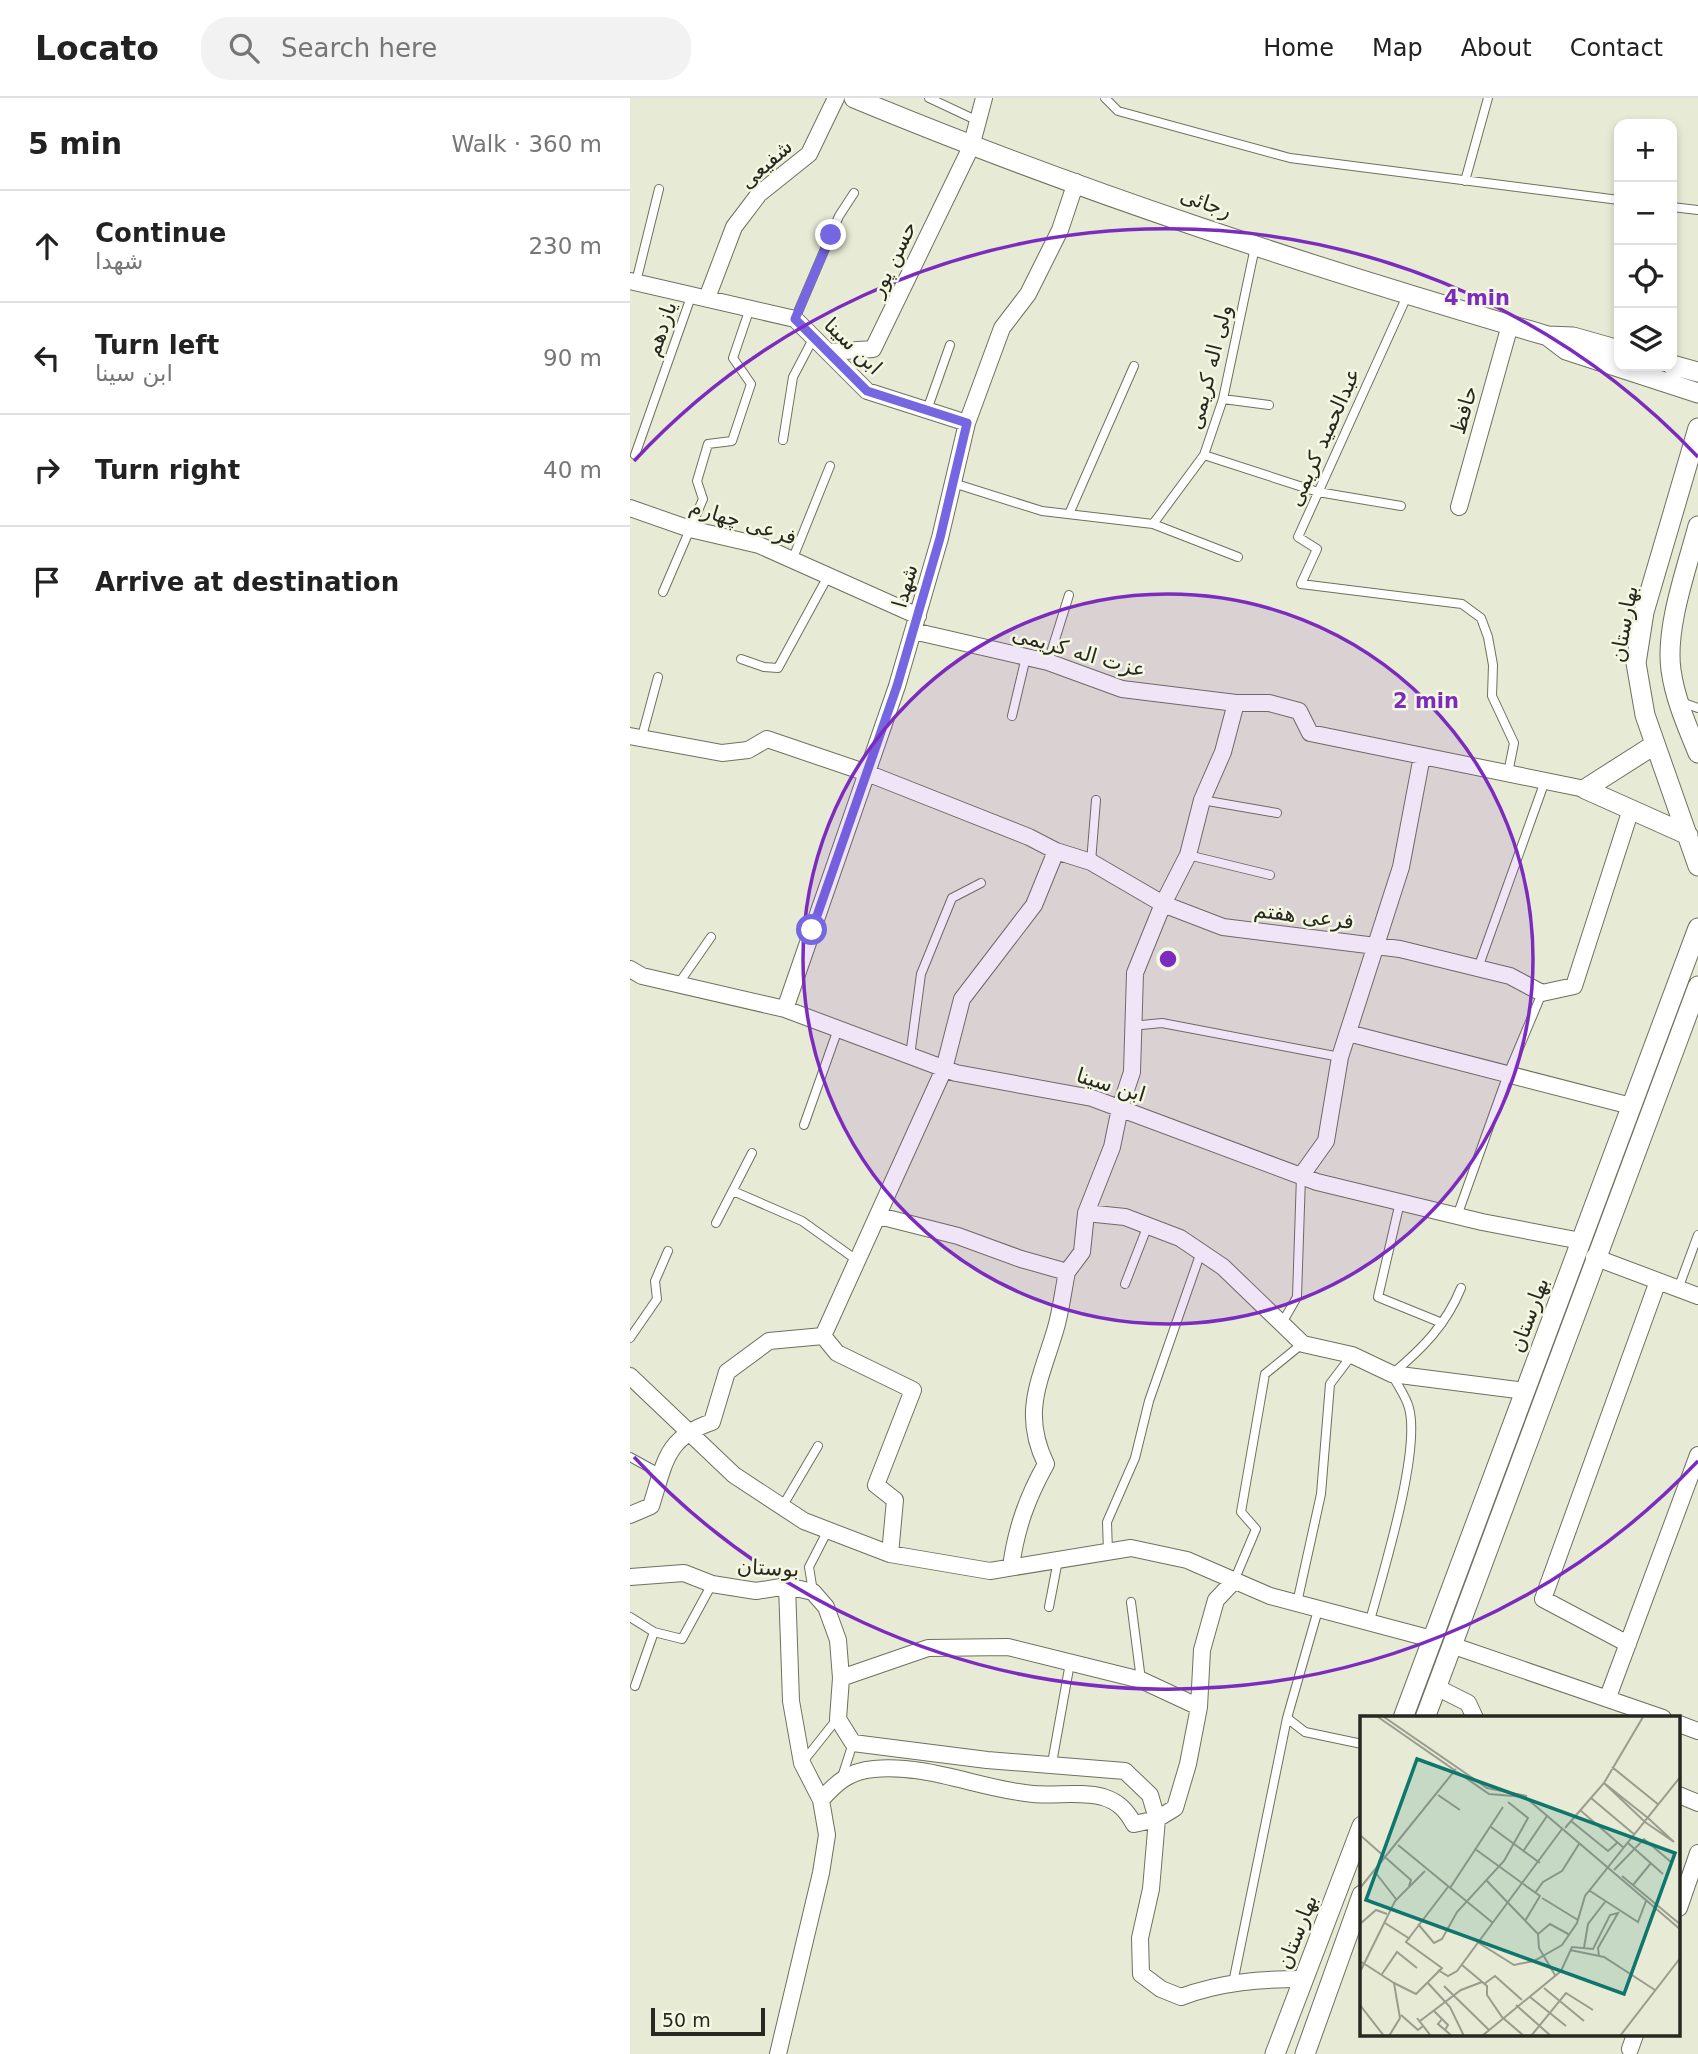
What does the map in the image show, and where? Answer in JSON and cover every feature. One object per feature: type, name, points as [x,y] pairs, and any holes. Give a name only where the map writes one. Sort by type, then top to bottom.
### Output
[{"type":"street","name":"شفیعی","points":[[699,296],[734,227],[760,194],[809,154],[836,98]]},
{"type":"street","name":"رجائی","points":[[854,98],[971,147],[1407,296],[1548,337],[1573,337],[1614,349]]},
{"type":"street","points":[[971,147],[985,98]]},
{"type":"street","name":"حسن پور","points":[[828,352],[873,349],[971,147]]},
{"type":"street","name":"شهدا","points":[[785,1009],[867,773],[915,624],[967,423],[1002,328],[1028,294],[1060,230],[1076,183]]},
{"type":"street","name":"ابن سینا","points":[[633,282],[795,319],[867,391],[967,423]]},
{"type":"street","name":"حافظ","points":[[1459,507],[1510,325]]},
{"type":"street","name":"رجائی","points":[[1548,337],[1566,350],[1698,393]]},
{"type":"street","points":[[1677,366],[1698,372]]},
{"type":"street","name":"بهارستان","points":[[1698,428],[1644,612],[1636,663],[1645,716],[1698,866]]},
{"type":"street","name":"فرعی چهارم","points":[[630,508],[690,529],[759,545],[793,558],[915,624]]},
{"type":"street","points":[[1698,526],[1671,635],[1671,668],[1678,701],[1698,753]]},
{"type":"street","name":"عزت اله کریمی","points":[[915,624],[1048,662],[1122,689],[1236,703],[1269,703],[1299,711],[1310,733],[1422,756]]},
{"type":"street","points":[[1011,1567],[1015,1540],[1027,1499],[1046,1464],[1035,1440],[1037,1381],[1055,1330],[1067,1272],[1082,1252],[1086,1213],[1112,1147],[1120,1108],[1132,1072],[1131,1026],[1135,972],[1163,904],[1188,855],[1202,800],[1223,752],[1236,703]]},
{"type":"street","name":"فرعی هفتم","points":[[635,738],[722,753],[748,750],[767,739],[867,773],[1056,851],[1091,862],[1163,904],[1223,927],[1377,946],[1510,976],[1542,993]]},
{"type":"street","points":[[1585,789],[1654,745]]},
{"type":"street","points":[[1301,1176],[1326,1141],[1340,1057],[1401,867],[1422,756],[1585,789],[1688,835]]},
{"type":"street","points":[[1542,993],[1574,986],[1631,809]]},
{"type":"street","points":[[823,1336],[944,1069],[962,999],[1034,905],[1056,851]]},
{"type":"street","name":"بهارستان","points":[[1426,1716],[1436,1687],[1442,1642],[1525,1391],[1698,928]]},
{"type":"street","name":"ابن سینا","points":[[630,969],[642,976],[785,1009],[944,1069],[1091,1098],[1301,1176],[1457,1216],[1580,1241]]},
{"type":"street","name":"بهارستان","points":[[1404,1716],[1442,1642],[1698,986]]},
{"type":"street","points":[[1348,1033],[1631,1106]]},
{"type":"street","points":[[1086,1213],[1125,1217],[1180,1238],[1223,1267],[1303,1344],[1352,1355],[1392,1374],[1525,1391]]},
{"type":"street","points":[[879,1216],[958,1236],[1067,1272]]},
{"type":"street","points":[[1594,1257],[1698,1296]]},
{"type":"street","points":[[1628,1644],[1542,1599],[1658,1281]]},
{"type":"street","points":[[630,1515],[651,1506],[668,1454],[687,1430],[712,1422],[727,1372],[769,1341],[823,1336]]},
{"type":"street","points":[[823,1336],[837,1353],[913,1390],[876,1485],[895,1500],[890,1554]]},
{"type":"street","points":[[630,1376],[734,1475],[804,1521],[890,1554],[990,1571],[1131,1548],[1176,1558],[1297,1604],[1442,1642],[1608,1697],[1653,1716]]},
{"type":"street","points":[[1608,1697],[1698,1455]]},
{"type":"street","name":"بوستان","points":[[630,1577],[684,1573],[712,1584],[756,1591],[787,1586],[813,1592],[826,1607],[838,1640],[841,1678],[838,1718]]},
{"type":"street","points":[[821,1800],[842,1777],[873,1769],[940,1773],[987,1787],[1032,1794],[1102,1797],[1125,1807],[1134,1824],[1157,1819],[1175,1808],[1188,1764],[1199,1707],[1202,1650],[1216,1600],[1234,1580]]},
{"type":"street","points":[[778,2054],[821,1873],[827,1835],[821,1800],[802,1763],[791,1701],[787,1586]]},
{"type":"street","points":[[841,1678],[928,1648],[1009,1647],[1141,1680],[1199,1707]]},
{"type":"street","points":[[1436,1687],[1468,1703],[1474,1716]]},
{"type":"street","points":[[838,1718],[853,1743],[987,1760],[1052,1763],[1125,1771],[1150,1795],[1157,1819],[1151,1889],[1140,1938],[1142,1974],[1161,1989],[1181,1997],[1209,1987],[1233,1983],[1261,1979],[1303,1979]]},
{"type":"street","points":[[1680,1724],[1698,1731]]},
{"type":"street","points":[[1680,1795],[1698,1803]]},
{"type":"street","name":"بهارستان","points":[[1275,2054],[1360,1831]]},
{"type":"street","points":[[1680,1905],[1698,1853]]},
{"type":"street","points":[[1305,2054],[1360,1901]]},
{"type":"lane","points":[[929,98],[978,121]]},
{"type":"lane","points":[[1105,98],[1118,111],[1290,158],[1614,199]]},
{"type":"lane","points":[[1465,181],[1488,98]]},
{"type":"lane","points":[[633,282],[659,189]]},
{"type":"lane","points":[[795,319],[839,216],[854,193]]},
{"type":"lane","points":[[1677,208],[1698,210]]},
{"type":"lane","name":"ولی اله کریمی","points":[[1153,524],[1204,455],[1223,399],[1255,244]]},
{"type":"lane","name":"یازدهم","points":[[635,455],[699,296]]},
{"type":"lane","name":"عبدالحمید کریمی","points":[[1407,296],[1298,537],[1317,549],[1301,584],[1462,604],[1481,618],[1493,665],[1492,696],[1514,743],[1508,773]]},
{"type":"lane","points":[[663,592],[703,499],[697,481],[708,444],[732,441],[751,384],[733,358],[750,308]]},
{"type":"lane","points":[[783,440],[793,377],[814,337]]},
{"type":"lane","points":[[927,410],[950,345]]},
{"type":"lane","points":[[1069,514],[1134,366]]},
{"type":"lane","points":[[1223,399],[1269,405]]},
{"type":"lane","points":[[1204,455],[1318,492],[1401,506]]},
{"type":"lane","points":[[793,558],[830,466]]},
{"type":"lane","points":[[953,483],[1042,511],[1153,524],[1238,557]]},
{"type":"lane","points":[[741,659],[764,667],[778,668],[827,578]]},
{"type":"lane","points":[[1048,662],[1069,595]]},
{"type":"lane","points":[[1012,716],[1026,657]]},
{"type":"lane","points":[[635,738],[658,677]]},
{"type":"lane","points":[[1678,701],[1698,708]]},
{"type":"lane","points":[[1478,968],[1545,781]]},
{"type":"lane","points":[[1091,862],[1096,800]]},
{"type":"lane","points":[[1202,800],[1277,813]]},
{"type":"lane","points":[[1188,855],[1270,875]]},
{"type":"lane","points":[[910,1056],[921,974],[952,898],[981,883]]},
{"type":"lane","points":[[679,984],[711,937]]},
{"type":"lane","points":[[1457,1216],[1508,1074],[1542,993]]},
{"type":"lane","points":[[1131,1026],[1163,1023],[1340,1057]]},
{"type":"lane","points":[[804,1125],[838,1029]]},
{"type":"lane","points":[[716,1223],[752,1153]]},
{"type":"lane","points":[[1282,1323],[1297,1297],[1301,1176]]},
{"type":"lane","points":[[733,1191],[802,1222],[858,1261]]},
{"type":"lane","points":[[1400,1202],[1378,1297],[1442,1323]]},
{"type":"lane","points":[[1125,1284],[1148,1225]]},
{"type":"lane","points":[[1678,1289],[1698,1234]]},
{"type":"lane","points":[[630,1338],[657,1299],[655,1281],[668,1251]]},
{"type":"lane","points":[[1108,1552],[1107,1522],[1135,1458],[1149,1401],[1201,1252]]},
{"type":"lane","points":[[1369,1624],[1410,1452],[1409,1409],[1392,1374],[1426,1346],[1461,1288]]},
{"type":"lane","points":[[1234,1580],[1256,1529],[1241,1512],[1265,1374],[1303,1344]]},
{"type":"lane","points":[[1297,1604],[1321,1494],[1330,1384],[1352,1355]]},
{"type":"lane","points":[[782,1507],[818,1446]]},
{"type":"lane","points":[[630,1457],[662,1474]]},
{"type":"lane","points":[[813,1592],[809,1567],[828,1530]]},
{"type":"lane","points":[[1049,1607],[1058,1560]]},
{"type":"lane","points":[[630,1617],[654,1632],[682,1639],[712,1584]]},
{"type":"lane","points":[[1131,1602],[1141,1680]]},
{"type":"lane","points":[[1233,1983],[1287,1718],[1318,1610]]},
{"type":"lane","points":[[635,1686],[654,1632]]},
{"type":"lane","points":[[1052,1763],[1070,1661]]},
{"type":"lane","points":[[802,1763],[838,1718]]},
{"type":"lane","points":[[1287,1718],[1305,1732],[1360,1744]]},
{"type":"lane","points":[[842,1777],[853,1743]]},
{"type":"route","points":[[812,930],[897,686],[940,538],[967,423],[867,391],[795,319],[831,235]]}]
